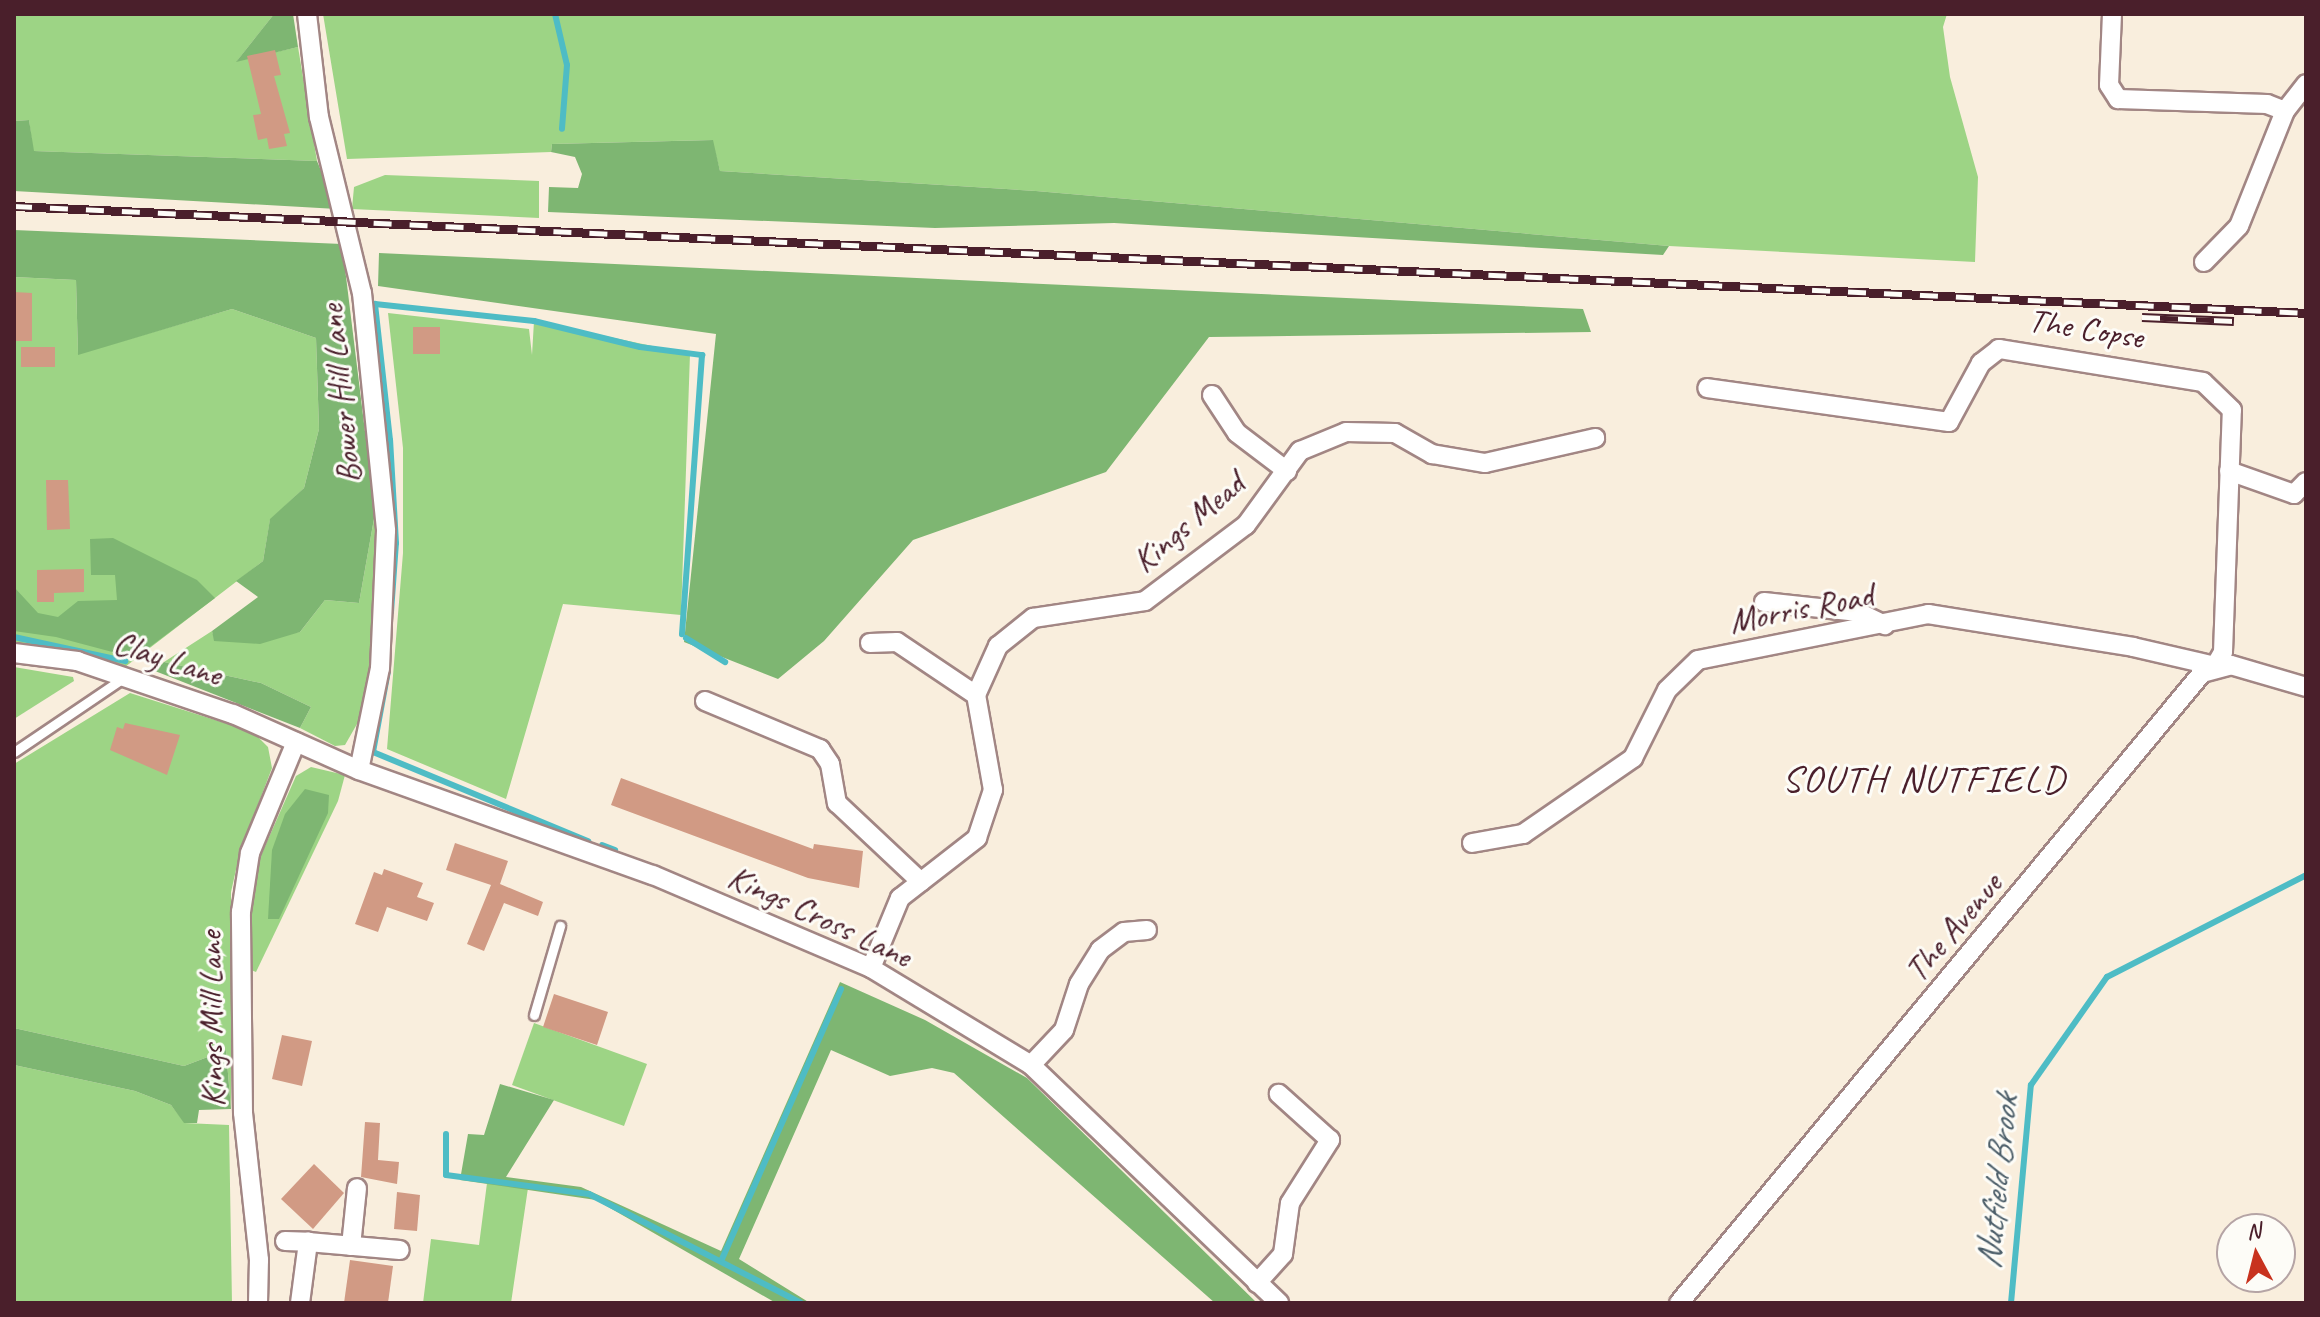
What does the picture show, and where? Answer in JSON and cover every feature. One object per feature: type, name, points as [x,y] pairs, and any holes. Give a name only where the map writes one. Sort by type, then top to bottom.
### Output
[{"type":"street","name":"Bower Hill Lane","points":[[307,14],[319,117],[362,293],[386,531],[380,668],[359,770]]},
{"type":"street","points":[[2112,14],[2109,85],[2118,99],[2267,104],[2285,111]]},
{"type":"street","points":[[2204,262],[2239,226],[2285,111],[2306,84]]},
{"type":"street","name":"The Copse","points":[[1707,388],[1949,422],[1981,363],[1999,349],[2131,367],[2203,382],[2219,393],[2232,410],[2229,471]]},
{"type":"street","points":[[1212,395],[1237,433],[1287,471]]},
{"type":"street","name":"Kings Mead","points":[[976,695],[998,646],[1033,618],[1145,601],[1246,525],[1300,451],[1346,432],[1395,433],[1432,454],[1485,463],[1595,438]]},
{"type":"street","points":[[2306,482],[2294,494],[2229,471],[2223,652],[2215,666],[2247,667],[2306,687]]},
{"type":"street","points":[[1764,602],[1858,612],[1885,625]]},
{"type":"street","name":"Morris Road","points":[[1472,843],[1523,834],[1633,758],[1667,690],[1698,660],[1928,614],[2215,666]]},
{"type":"street","points":[[870,643],[897,642],[976,695],[993,790],[977,838],[900,898],[871,968]]},
{"type":"street","name":"Clay Lane","points":[[14,653],[77,661],[122,679],[233,714],[296,742]]},
{"type":"street","name":"The Avenue","points":[[1679,1303],[2135,761],[2202,673],[2215,666]]},
{"type":"street","points":[[705,701],[820,749],[830,764],[837,803],[921,882]]},
{"type":"street","name":"Kings Cross Lane","points":[[296,742],[359,770],[653,875],[871,968],[1031,1065],[1279,1303]]},
{"type":"street","name":"Kings Mill Lane","points":[[258,1303],[259,1260],[243,1113],[241,912],[250,853],[296,742]]},
{"type":"street","points":[[1031,1065],[1064,1030],[1079,984],[1100,950],[1124,932],[1147,930]]},
{"type":"street","points":[[1257,1283],[1283,1254],[1290,1203],[1330,1140],[1279,1094]]},
{"type":"street","points":[[351,1246],[357,1188]]},
{"type":"street","points":[[285,1241],[400,1250]]},
{"type":"street","points":[[300,1303],[308,1242]]},
{"type":"lane","points":[[14,752],[122,679]]},
{"type":"lane","points":[[534,1015],[560,926]]},
{"type":"green space","points":[[14,14],[274,14],[237,61],[298,47],[317,161],[33,151],[29,120],[14,121]]},
{"type":"green space","points":[[274,14],[293,14],[298,47],[236,62]]},
{"type":"green space","points":[[323,14],[1947,14],[1943,27],[1950,77],[1978,177],[1975,262],[1669,246],[1036,191],[720,171],[712,140],[552,144],[551,152],[347,159]]},
{"type":"green space","points":[[29,120],[34,151],[317,161],[337,209],[14,191],[14,121]]},
{"type":"green space","points":[[713,140],[720,171],[1036,191],[1669,246],[1663,255],[1114,223],[935,228],[548,212],[549,187],[578,188],[582,174],[575,157],[551,152],[552,144]]},
{"type":"green space","points":[[385,175],[539,181],[539,218],[352,209],[354,187]]},
{"type":"green space","points":[[14,230],[342,244],[375,513],[359,603],[325,600],[300,632],[260,644],[214,641],[212,631],[258,597],[236,581],[263,561],[270,519],[304,488],[319,429],[316,338],[232,309],[78,355],[76,280],[14,277]]},
{"type":"green space","points":[[379,253],[1583,309],[1591,332],[1209,337],[1106,472],[913,540],[824,641],[778,679],[684,642],[716,334],[378,286]]},
{"type":"green space","points":[[14,277],[76,280],[78,354],[232,309],[316,338],[319,429],[304,488],[270,520],[263,561],[125,667],[14,642]]},
{"type":"green space","points":[[388,313],[529,329],[532,355],[534,321],[690,354],[681,615],[563,604],[506,799],[387,749],[403,553],[403,448]],"holes":[[[413,327],[440,327],[439,354],[413,354]]]},
{"type":"green space","points":[[375,513],[380,530],[371,668],[361,717],[345,745],[335,746],[300,728],[311,707],[261,683],[164,662],[212,631],[215,641],[300,632],[325,600],[359,603]]},
{"type":"green space","points":[[113,538],[197,580],[215,598],[135,658],[56,637],[14,631],[14,587],[38,613],[58,617],[78,601],[117,600],[115,575],[91,575],[90,539]]},
{"type":"green space","points":[[164,662],[261,683],[311,707],[300,728],[155,671]]},
{"type":"green space","points":[[14,667],[73,677],[74,681],[14,719]]},
{"type":"green space","points":[[130,693],[253,732],[268,747],[272,768],[240,852],[231,892],[231,1109],[226,1050],[184,1066],[14,1028],[14,764]]},
{"type":"green space","points":[[311,767],[345,775],[338,801],[256,972],[251,970],[249,915],[258,862],[296,776]]},
{"type":"green space","points":[[305,789],[329,795],[328,813],[279,919],[268,919],[272,850],[285,814]]},
{"type":"green space","points":[[840,982],[925,1020],[1027,1078],[1257,1303],[1215,1303],[954,1073],[932,1068],[890,1076],[831,1050],[739,1259],[810,1303],[776,1303],[596,1200],[460,1180],[468,1134],[484,1135],[500,1084],[554,1100],[506,1177],[581,1187],[721,1251]]},
{"type":"green space","points":[[534,1023],[647,1064],[624,1126],[512,1085]]},
{"type":"green space","points":[[14,1028],[184,1066],[226,1050],[231,1109],[199,1110],[197,1123],[184,1123],[171,1105],[135,1091],[14,1065]]},
{"type":"green space","points":[[14,1065],[135,1091],[171,1105],[185,1123],[229,1125],[232,1303],[14,1303]]},
{"type":"green space","points":[[487,1183],[528,1188],[511,1303],[423,1303],[431,1239],[479,1245]]},
{"type":"building","points":[[275,50],[281,75],[274,76],[290,133],[284,134],[287,146],[269,149],[267,138],[258,140],[253,115],[261,114],[247,56]]},
{"type":"building","points":[[14,292],[32,293],[32,341],[14,341]]},
{"type":"building","points":[[413,327],[440,327],[440,354],[413,354]]},
{"type":"building","points":[[21,347],[55,347],[55,367],[21,367]]},
{"type":"building","points":[[46,480],[68,480],[70,529],[47,530]]},
{"type":"building","points":[[84,569],[84,592],[54,593],[54,602],[37,602],[37,570]]},
{"type":"building","points":[[125,723],[180,735],[167,775],[110,750],[117,727],[123,729]]},
{"type":"building","points":[[621,778],[813,849],[814,844],[863,851],[859,888],[808,878],[611,805]]},
{"type":"building","points":[[455,843],[508,861],[500,884],[543,902],[538,916],[504,903],[484,951],[467,944],[491,885],[446,870]]},
{"type":"building","points":[[384,869],[423,883],[417,897],[434,903],[427,921],[387,907],[378,932],[355,924],[374,872],[382,875]]},
{"type":"building","points":[[554,994],[608,1012],[597,1045],[543,1027]]},
{"type":"building","points":[[282,1035],[312,1041],[302,1086],[272,1079]]},
{"type":"building","points":[[365,1122],[380,1123],[378,1160],[399,1162],[397,1184],[361,1177]]},
{"type":"building","points":[[314,1164],[344,1193],[313,1229],[281,1199]]},
{"type":"building","points":[[397,1192],[420,1195],[417,1231],[394,1229]]},
{"type":"building","points":[[350,1260],[393,1266],[388,1303],[344,1303]]},
{"type":"waterway","points":[[555,14],[567,65],[562,129]]},
{"type":"waterway","points":[[391,612],[396,543],[390,440],[375,304],[534,321],[640,347],[702,355],[682,634]]},
{"type":"waterway","points":[[14,637],[125,661]]},
{"type":"waterway","points":[[686,638],[725,662]]},
{"type":"waterway","points":[[388,671],[373,752],[588,841]]},
{"type":"waterway","points":[[602,845],[615,850]]},
{"type":"waterway","name":"Nutfield Brook","points":[[2011,1303],[2031,1085],[2107,977],[2306,875]]},
{"type":"waterway","points":[[722,1259],[841,989]]},
{"type":"waterway","points":[[446,1134],[446,1175],[589,1194],[801,1303]]},
{"type":"railway","points":[[14,206],[2306,313]]},
{"type":"railway","points":[[2142,317],[2234,321]]},
{"type":"district","name":"SOUTH NUTFIELD","points":[[1924,779]]}]
